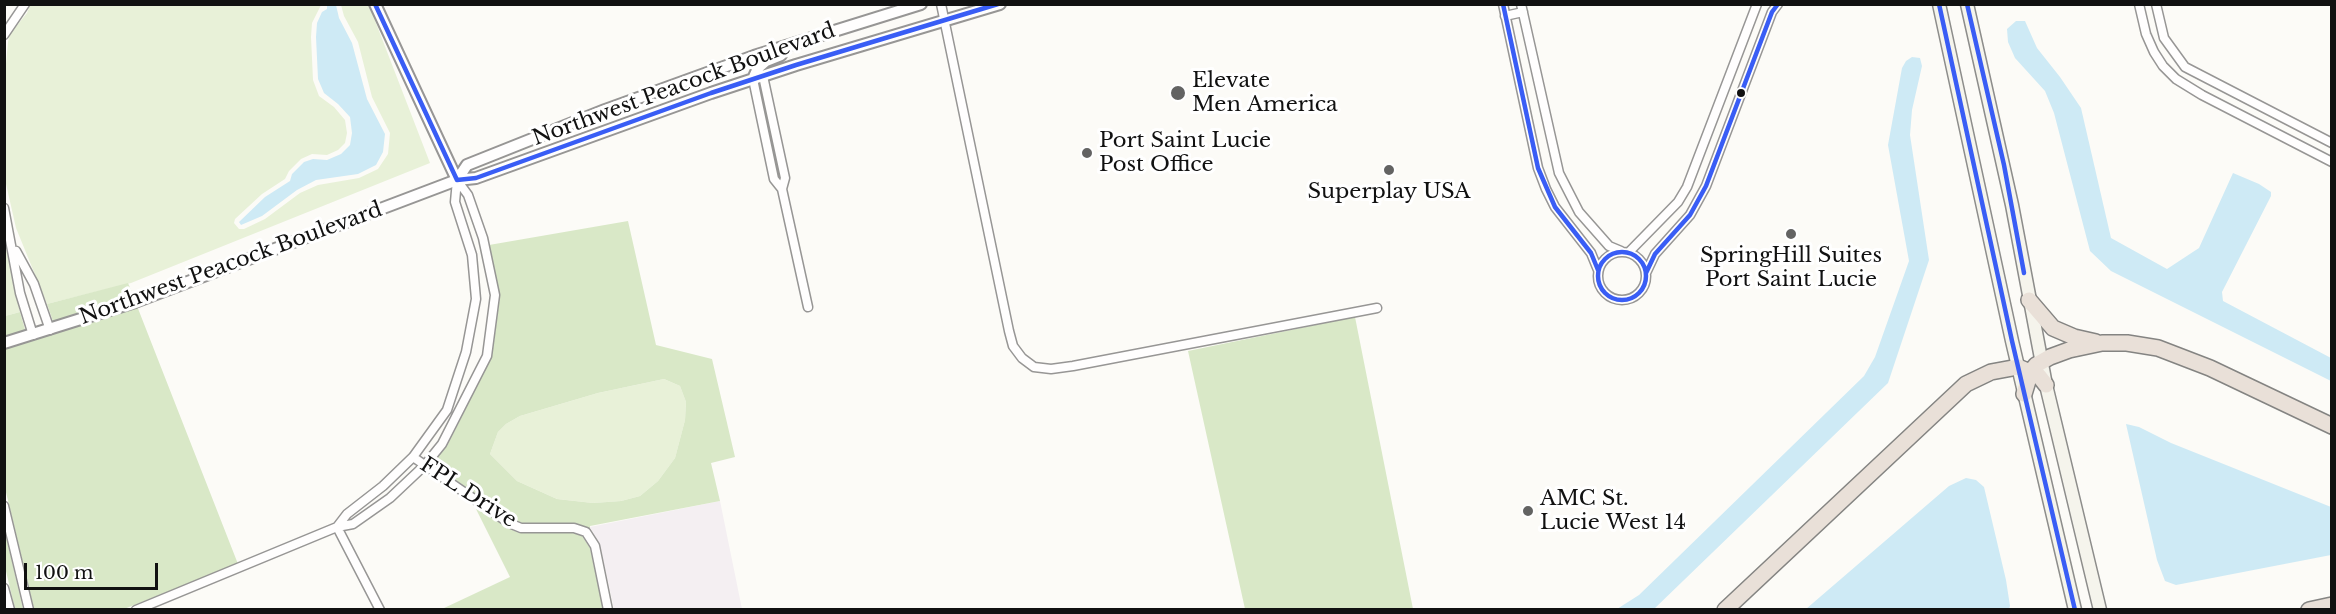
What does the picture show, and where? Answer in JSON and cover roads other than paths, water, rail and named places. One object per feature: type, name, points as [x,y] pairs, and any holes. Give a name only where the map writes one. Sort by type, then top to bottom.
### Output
[{"type":"highway","points":[[2029,300],[2054,328],[2074,337],[2102,343]]},
{"type":"highway","points":[[1725,609],[1966,384],[1992,372],[2030,366],[2069,350],[2102,343],[2127,343],[2158,348],[2210,368],[2331,426]]},
{"type":"highway","points":[[2030,366],[2046,385]]},
{"type":"highway","points":[[2024,394],[2030,366]]},
{"type":"highway","points":[[2309,609],[2331,605]]},
{"type":"main road","points":[[1939,4],[2030,366]]},
{"type":"main road","points":[[1967,4],[2012,205],[2029,300],[2030,366]]},
{"type":"main road","points":[[2046,385],[2100,609]]},
{"type":"main road","points":[[2024,394],[2075,609]]},
{"type":"street","points":[[4,35],[25,4]]},
{"type":"street","points":[[136,609],[337,527],[353,524],[390,498],[425,465],[442,444],[487,356],[495,295],[483,238],[468,195],[457,180],[375,4]]},
{"type":"street","name":"Northwest Peacock Boulevard","points":[[457,180],[469,164],[584,118],[754,56],[921,4]]},
{"type":"street","points":[[941,4],[1009,331],[1013,346],[1022,358],[1034,367],[1051,369],[1073,366],[1377,308]]},
{"type":"street","name":"Northwest Peacock Boulevard","points":[[4,343],[135,302],[457,180],[476,178],[758,77],[1000,4]]},
{"type":"street","points":[[1503,4],[1538,168],[1545,189],[1555,207],[1591,253],[1603,291],[1616,299],[1631,298],[1638,294],[1644,286],[1646,273],[1655,254],[1682,224],[1706,186],[1772,12],[1778,4]]},
{"type":"street","points":[[1598,270],[1605,258],[1612,253],[1625,252],[1678,202],[1687,187],[1757,4]]},
{"type":"street","points":[[2139,4],[2146,34],[2154,51],[2163,66],[2176,79],[2202,95],[2331,162]]},
{"type":"street","points":[[2156,4],[2164,38],[2185,67],[2331,143]]},
{"type":"street","points":[[1505,16],[1522,8],[1559,173],[1579,212],[1609,246],[1639,258],[1646,273]]},
{"type":"street","points":[[807,307],[782,189],[774,179],[758,68],[766,61],[829,40],[844,28]]},
{"type":"street","points":[[1716,114],[1732,120]]},
{"type":"street","points":[[337,527],[347,514],[383,486],[413,457],[447,410],[466,352],[476,298],[472,255],[454,201],[457,180]]},
{"type":"street","points":[[4,208],[13,246],[20,293],[33,335]]},
{"type":"street","points":[[13,246],[34,284],[50,330]]},
{"type":"street","name":"FPL Drive","points":[[413,457],[509,523],[521,528],[574,528],[586,532],[595,546],[609,609]]},
{"type":"street","points":[[4,506],[28,609]]},
{"type":"street","points":[[337,527],[380,609]]},
{"type":"street","points":[[4,588],[10,609]]},
{"type":"water","points":[[327,5],[336,5],[339,18],[352,43],[367,99],[385,134],[383,152],[376,165],[358,174],[316,180],[297,190],[262,216],[241,225],[239,222],[265,197],[290,181],[292,174],[304,162],[313,159],[327,160],[341,154],[350,145],[352,133],[350,117],[324,93],[318,79],[317,23],[322,12],[327,9]]},
{"type":"water","points":[[2016,21],[2025,21],[2037,48],[2081,108],[2111,238],[2167,269],[2199,248],[2233,173],[2271,192],[2222,292],[2223,301],[2331,358],[2331,381],[2111,271],[2090,251],[2054,113],[2045,91],[2015,58],[2008,42],[2007,29]]},
{"type":"water","points":[[1912,57],[1920,58],[1922,66],[1912,110],[1910,135],[1929,260],[1888,383],[1654,609],[1617,609],[1639,595],[1864,376],[1875,357],[1909,261],[1888,145],[1902,68]]},
{"type":"water","points":[[2126,424],[2139,427],[2171,443],[2331,507],[2331,555],[2176,585],[2165,581],[2157,560]]},
{"type":"water","points":[[1966,478],[1976,480],[1984,487],[2006,580],[2009,609],[1806,609],[1949,486]]},
{"type":"place","name":"Elevate Men America","points":[[1178,93]]},
{"type":"place","name":"Port Saint Lucie Post Office","points":[[1087,153]]},
{"type":"place","name":"Superplay USA","points":[[1389,170]]},
{"type":"place","name":"SpringHill Suites Port Saint Lucie","points":[[1791,234]]},
{"type":"place","name":"AMC St. Lucie West 14","points":[[1528,511]]}]
